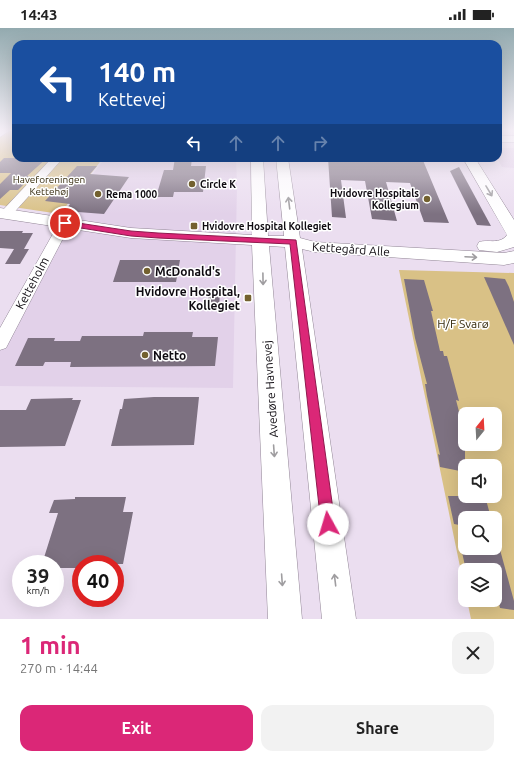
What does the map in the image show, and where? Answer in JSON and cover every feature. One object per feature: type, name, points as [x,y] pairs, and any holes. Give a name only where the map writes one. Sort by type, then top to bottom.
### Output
[{"type":"street","points":[[3,213],[54,162]]},
{"type":"street","name":"Avedøre Havnevej","points":[[257,162],[260,240],[285,619]]},
{"type":"street","points":[[283,162],[294,242],[339,619]]},
{"type":"street","points":[[471,162],[514,233]]},
{"type":"street","points":[[485,162],[514,209]]},
{"type":"street","points":[[3,213],[131,233],[294,242]]},
{"type":"street","name":"Ketteholm","points":[[0,343],[65,223]]},
{"type":"street","name":"Kettegård Alle","points":[[294,242],[313,236],[497,246],[510,243],[514,237]]},
{"type":"street","name":"Kettegård Alle","points":[[294,242],[315,247],[504,259],[514,257]]},
{"type":"shaded area","points":[[502,159],[514,159],[514,168],[502,167],[499,162],[502,162]]},
{"type":"shaded area","points":[[102,162],[236,162],[233,388],[0,386],[0,337],[63,214]]},
{"type":"green space","name":"Haveforeningen Kettehøj","points":[[0,159],[12,159],[12,162],[100,162],[60,214],[0,205]]},
{"type":"green space","name":"H/F Svarø","points":[[399,270],[514,273],[514,619],[471,619],[468,607],[502,607],[502,563],[459,563]]},
{"type":"building","points":[[3,159],[12,159],[12,162],[43,162],[27,176],[31,177],[18,190],[10,190],[0,199],[0,184],[11,173],[0,173],[0,162]]},
{"type":"building","points":[[174,162],[192,162],[191,166],[206,166],[203,192],[174,192],[173,197],[156,197],[164,170],[173,170]]},
{"type":"building","name":"Hvidovre Hospitals Kollegium","points":[[328,162],[424,162],[449,223],[424,222],[410,183],[386,182],[397,221],[372,219],[365,181],[341,180],[346,218],[332,217]]},
{"type":"building","name":"Rema 1000","points":[[77,166],[97,166],[90,174],[129,177],[104,214],[65,211],[70,204],[45,201]]},
{"type":"building","points":[[459,167],[491,226],[477,225],[450,171]]},
{"type":"building","points":[[0,231],[23,231],[22,233],[33,233],[24,249],[29,249],[20,264],[5,264],[14,249],[0,248]]},
{"type":"building","name":"McDonald's","points":[[120,260],[180,260],[176,282],[113,282]]},
{"type":"building","points":[[484,277],[505,279],[509,287],[514,302],[514,345]]},
{"type":"building","points":[[404,279],[424,280],[433,311],[431,311],[440,351],[443,351],[444,356],[447,356],[459,401],[456,400],[458,408],[458,451],[465,451],[465,459],[458,459],[458,471],[440,467],[438,454],[440,455],[425,384],[427,384],[415,338]]},
{"type":"building","points":[[220,291],[219,308],[207,308],[209,292]]},
{"type":"building","points":[[144,332],[193,332],[192,337],[218,337],[215,366],[70,367],[71,362],[45,362],[43,366],[15,366],[28,338],[55,338],[54,341],[80,341],[82,336],[143,336]]},
{"type":"building","points":[[199,397],[194,445],[111,446],[124,399]]},
{"type":"building","points":[[73,398],[72,400],[81,400],[65,446],[0,447],[0,410],[26,410],[31,399]]},
{"type":"building","points":[[448,496],[458,496],[458,503],[487,503],[489,511],[458,511],[458,525],[454,524]]},
{"type":"building","points":[[75,497],[126,497],[123,512],[133,512],[124,559],[124,555],[72,555],[72,568],[64,568],[64,555],[45,555],[58,513],[49,513],[54,500],[75,499]]},
{"type":"building","points":[[463,555],[501,555],[514,601],[514,610],[500,608],[502,607],[502,563],[464,563]]},
{"type":"place","name":"Circle K","points":[[192,184]]},
{"type":"place","name":"Rema 1000","points":[[98,194]]},
{"type":"place","name":"Hvidovre Hospitals Kollegium","points":[[427,199]]},
{"type":"place","name":"Hvidovre Hospital Kollegiet","points":[[194,226]]},
{"type":"place","name":"McDonald's","points":[[147,271]]},
{"type":"place","name":"Hvidovre Hospital, Kollegiet","points":[[248,298]]},
{"type":"place","name":"Netto","points":[[145,355]]},
{"type":"route","points":[[65,223],[158,236],[294,242],[328,524]]}]
